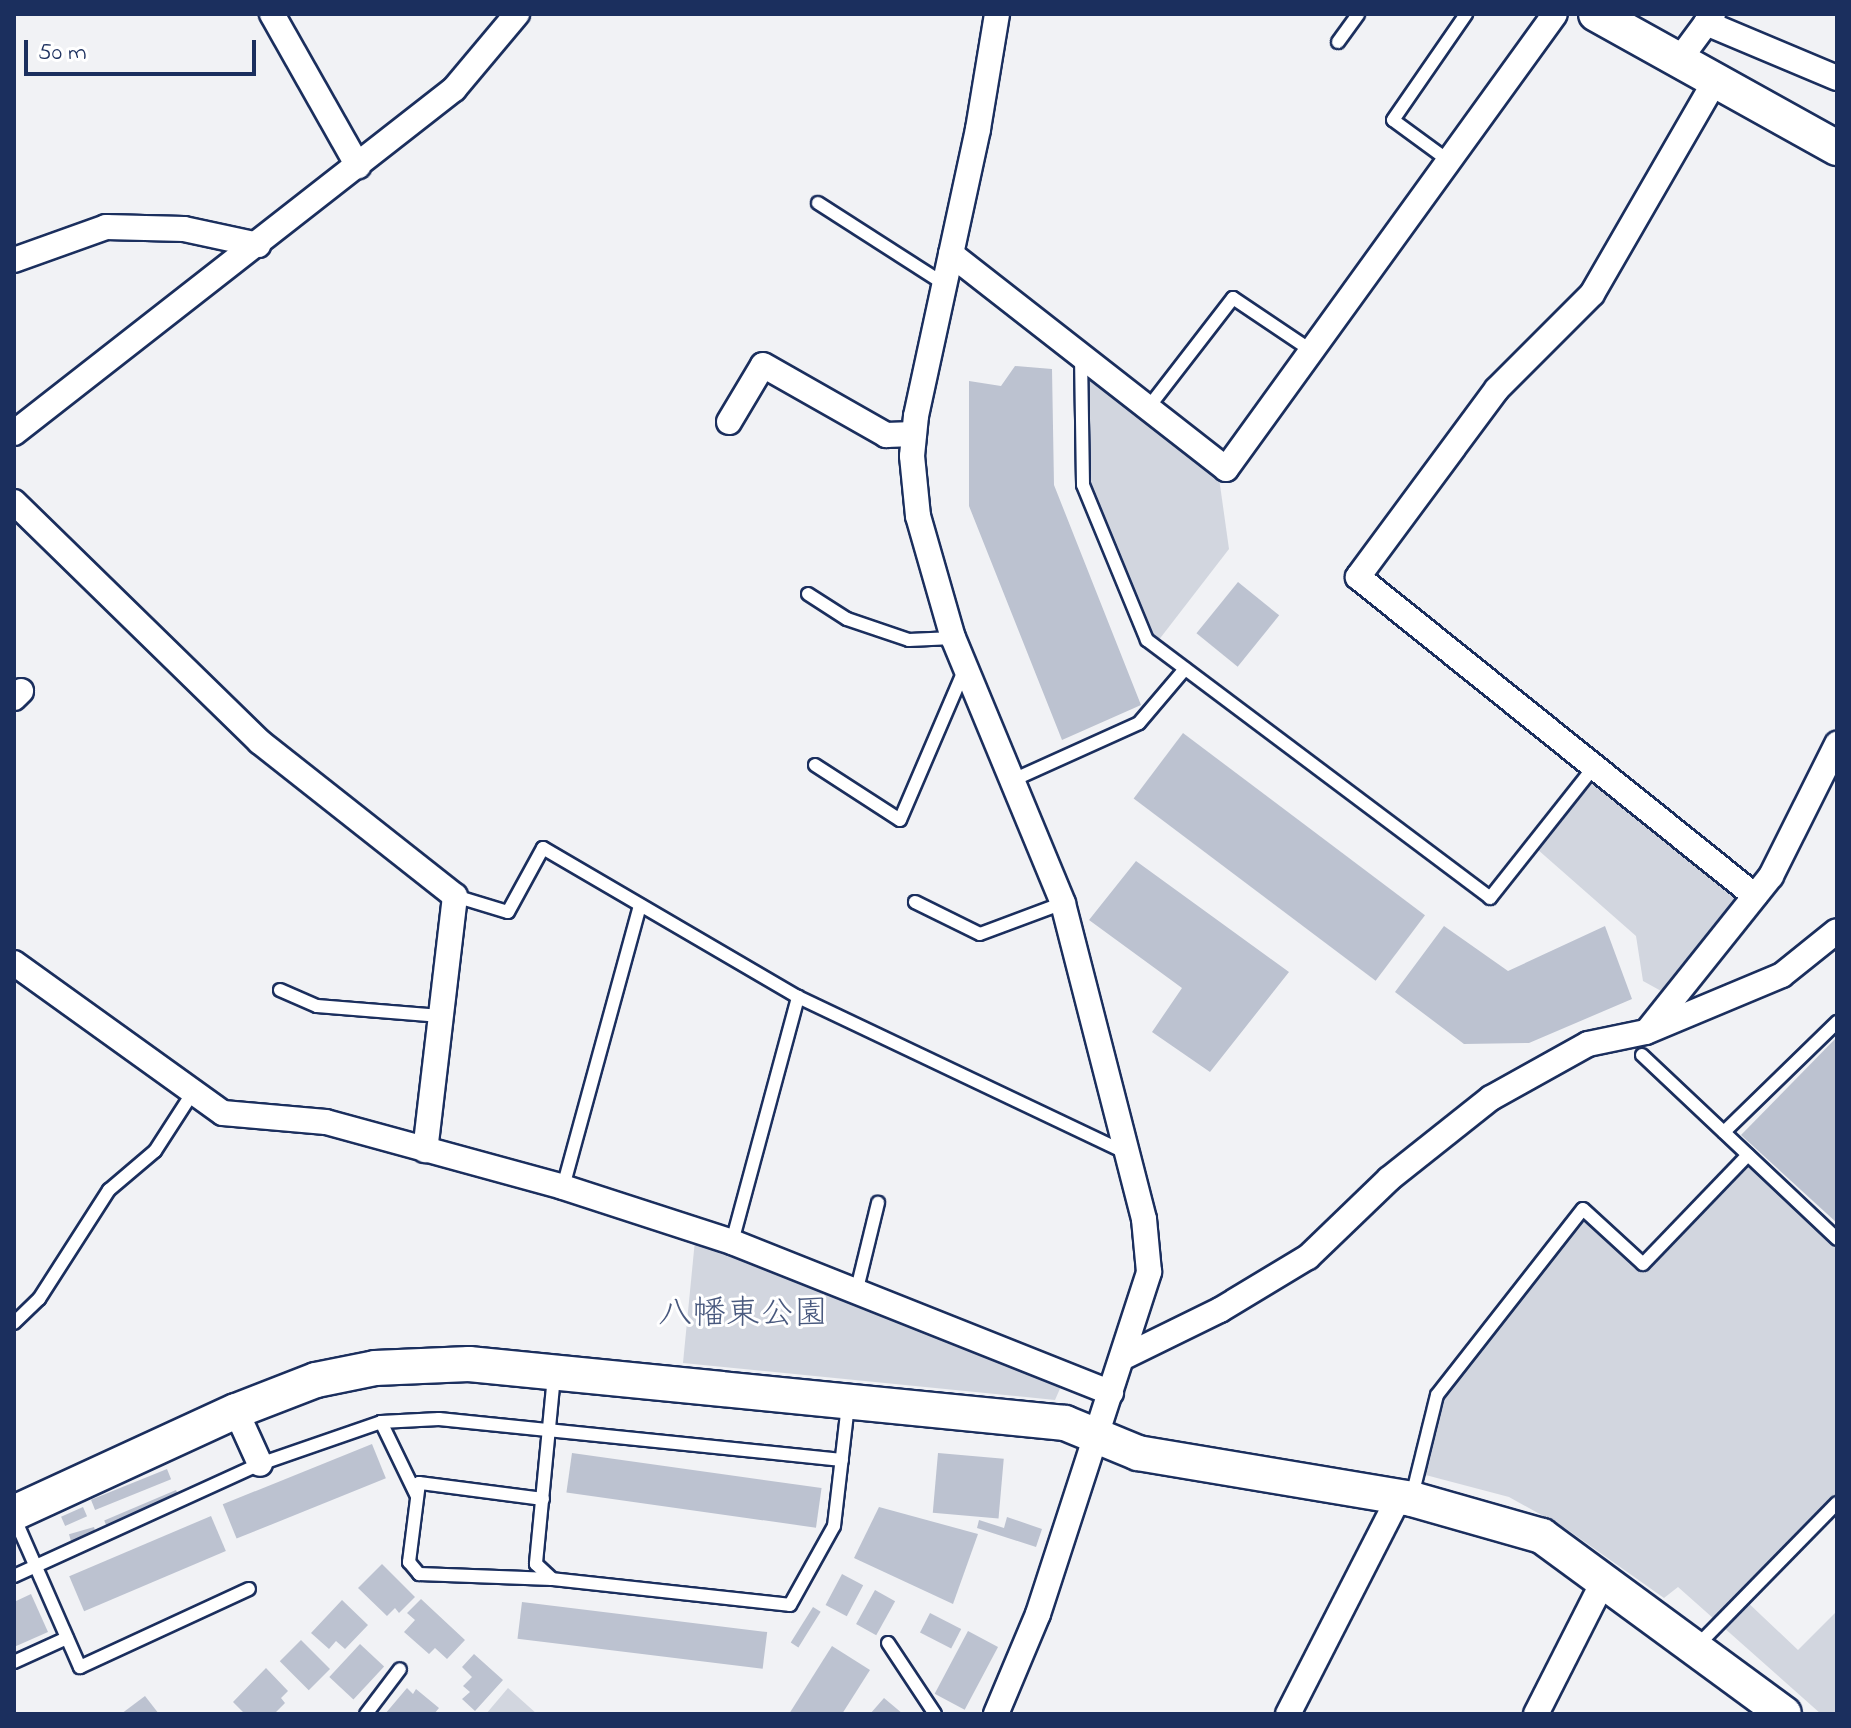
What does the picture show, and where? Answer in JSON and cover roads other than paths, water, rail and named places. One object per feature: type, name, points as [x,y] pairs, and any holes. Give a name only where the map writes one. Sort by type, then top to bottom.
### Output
[{"type":"street","points":[[272,14],[358,166]]},
{"type":"street","points":[[14,433],[131,337],[258,245],[454,89],[517,14]]},
{"type":"street","points":[[996,1714],[1038,1614],[1099,1435],[1149,1272],[1144,1219],[1063,903],[953,638],[918,516],[914,434],[997,14]]},
{"type":"street","points":[[951,254],[1226,469],[1555,14]]},
{"type":"street","points":[[1596,14],[1837,148]]},
{"type":"street","points":[[1679,60],[1710,19],[1837,78]]},
{"type":"street","points":[[1715,81],[1592,294],[1497,389],[1358,577],[1755,896]]},
{"type":"street","points":[[14,260],[106,227],[184,229],[258,245]]},
{"type":"street","points":[[729,422],[763,365],[886,435],[914,434]]},
{"type":"street","points":[[14,502],[260,742],[455,896],[425,1150]]},
{"type":"street","points":[[1644,1043],[1771,876],[1837,744]]},
{"type":"street","points":[[1122,1358],[1220,1310],[1308,1257],[1389,1179],[1491,1098],[1588,1044],[1644,1043],[1782,975],[1837,931]]},
{"type":"street","points":[[14,963],[223,1113],[326,1122],[563,1187],[732,1242],[1111,1393]]},
{"type":"street","points":[[14,1515],[236,1411],[316,1380],[375,1368],[469,1364],[1065,1423],[1138,1453],[1405,1498],[1542,1536],[1605,1578],[1694,1649],[1784,1714]]},
{"type":"street","points":[[236,1411],[260,1464]]},
{"type":"street","points":[[1288,1714],[1405,1498]]},
{"type":"street","points":[[1536,1714],[1605,1578]]},
{"type":"lane","points":[[1338,42],[1358,14]]},
{"type":"lane","points":[[1449,161],[1393,120],[1466,14]]},
{"type":"lane","points":[[818,203],[944,284]]},
{"type":"lane","points":[[1148,408],[1233,298],[1312,351]]},
{"type":"lane","points":[[1081,356],[1083,485],[1147,640],[1490,898],[1594,767]]},
{"type":"lane","points":[[808,594],[847,619],[909,640],[953,638]]},
{"type":"lane","points":[[815,765],[900,820],[966,668]]},
{"type":"lane","points":[[1013,780],[1139,723],[1185,669]]},
{"type":"lane","points":[[455,896],[508,912],[543,848],[798,997],[1125,1152]]},
{"type":"lane","points":[[915,902],[980,934],[1063,903]]},
{"type":"lane","points":[[563,1187],[640,905]]},
{"type":"lane","points":[[280,990],[317,1006],[441,1016]]},
{"type":"lane","points":[[732,1242],[798,997]]},
{"type":"lane","points":[[1724,1132],[1837,1022]]},
{"type":"lane","points":[[1644,1043],[1724,1132],[1837,1239]]},
{"type":"lane","points":[[14,1323],[39,1299],[109,1190],[155,1151],[193,1092]]},
{"type":"lane","points":[[1405,1498],[1437,1395],[1583,1209],[1643,1264],[1748,1155]]},
{"type":"lane","points":[[856,1293],[878,1203]]},
{"type":"lane","points":[[552,1579],[536,1564],[555,1372]]},
{"type":"lane","points":[[543,1499],[419,1483],[409,1562],[419,1574],[552,1579],[790,1605],[834,1526],[849,1402]]},
{"type":"lane","points":[[14,1576],[260,1464],[381,1422],[439,1419],[842,1460]]},
{"type":"lane","points":[[381,1422],[417,1496]]},
{"type":"lane","points":[[1694,1649],[1837,1503]]},
{"type":"lane","points":[[14,1515],[33,1567],[80,1667],[249,1589]]},
{"type":"lane","points":[[14,1662],[67,1638]]},
{"type":"lane","points":[[888,1643],[935,1714]]},
{"type":"lane","points":[[366,1714],[400,1669]]},
{"type":"park label","name":"八幡東公園","points":[[743,1316]]}]
